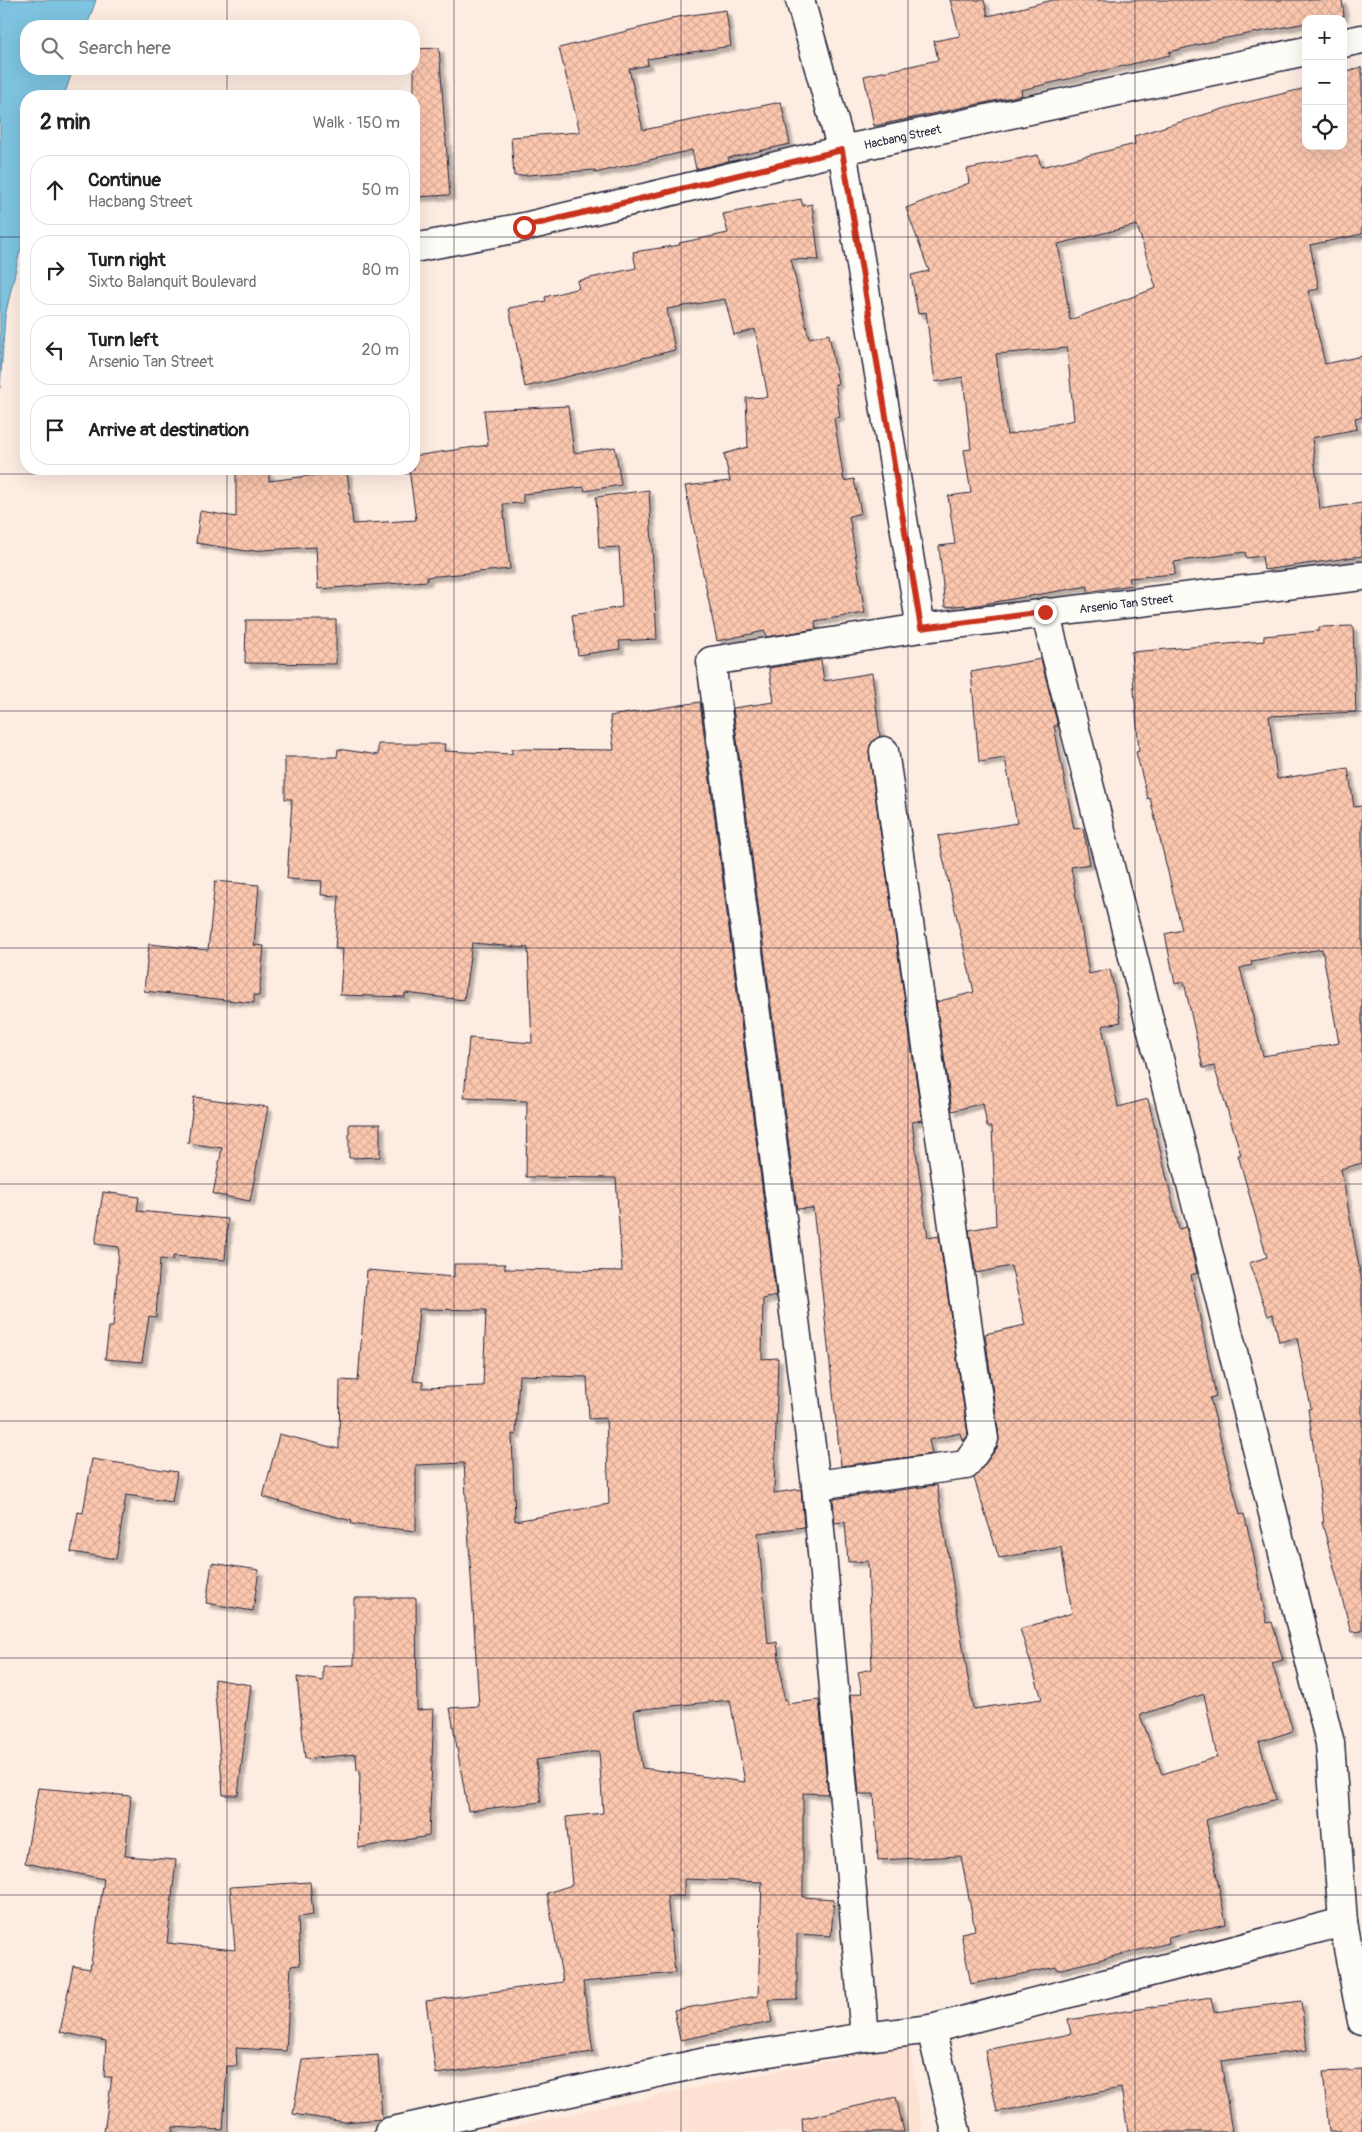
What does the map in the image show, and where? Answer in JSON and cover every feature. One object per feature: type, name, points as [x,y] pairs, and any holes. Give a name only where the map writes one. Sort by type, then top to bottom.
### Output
[{"type":"street","points":[[800,0],[842,150],[921,628]]},
{"type":"street","points":[[1347,42],[1362,39]]},
{"type":"street","name":"Hacbang Street","points":[[420,247],[524,227],[842,150],[1302,52]]},
{"type":"street","name":"Arsenio Tan Street","points":[[816,1485],[711,661],[921,628],[1362,576]]},
{"type":"street","points":[[1045,612],[1204,1235],[1330,1742],[1343,1922],[1362,2021]]},
{"type":"street","points":[[865,2037],[816,1485],[966,1465],[984,1440],[884,751]]},
{"type":"street","points":[[389,2132],[706,2062],[865,2037],[931,2029],[1343,1922]]},
{"type":"street","points":[[931,2029],[956,2132]]},
{"type":"shaded area","points":[[909,2044],[922,2132],[484,2132]]},
{"type":"water","points":[[0,0],[96,0],[89,20],[20,20],[20,75],[71,75],[66,90],[20,90],[20,251],[5,316],[0,388]]},
{"type":"building","points":[[950,0],[984,0],[988,16],[1053,0],[1342,0],[1344,15],[1302,15],[1302,24],[1221,39],[1169,52],[1170,55],[1021,90],[1022,95],[874,126],[864,76],[938,60],[934,41],[960,36]]},
{"type":"building","points":[[726,10],[731,46],[647,59],[648,65],[629,69],[643,130],[781,102],[790,144],[728,158],[729,161],[696,169],[692,150],[595,173],[595,170],[514,176],[511,137],[580,132],[559,48],[671,20],[671,18]]},
{"type":"building","points":[[439,48],[450,195],[420,197],[420,90],[414,90],[414,75],[420,75],[420,49]]},
{"type":"building","points":[[1362,67],[1362,234],[1310,245],[1319,289],[1308,291],[1325,364],[1362,356],[1362,417],[1355,418],[1357,429],[1312,438],[1320,509],[1362,503],[1362,556],[1264,570],[1262,556],[1246,558],[1245,552],[1174,562],[1175,574],[1129,578],[1131,585],[1088,592],[1088,586],[966,607],[965,605],[945,607],[939,546],[955,544],[948,496],[971,493],[964,450],[971,449],[963,377],[935,382],[926,312],[918,314],[911,275],[929,271],[906,208],[969,183],[967,169],[1038,155],[1041,167],[1135,144],[1134,136],[1236,105],[1302,89],[1302,150],[1347,150],[1347,71]],"holes":[[[1137,225],[1156,288],[1070,320],[1058,244]],[[1067,348],[1074,420],[1007,435],[996,354]]]},
{"type":"building","points":[[801,199],[803,206],[812,204],[819,260],[791,259],[809,338],[829,334],[838,384],[835,384],[840,417],[834,418],[844,481],[854,479],[861,513],[849,516],[865,613],[815,621],[816,629],[766,637],[765,631],[717,641],[685,486],[730,481],[724,454],[748,447],[746,398],[768,397],[755,329],[734,335],[725,299],[667,309],[675,350],[525,387],[509,308],[546,301],[545,297],[579,288],[577,281],[636,268],[633,252],[680,245],[679,243],[728,233],[723,214]]},
{"type":"building","points":[[568,406],[574,453],[615,447],[621,485],[585,491],[584,487],[523,494],[523,503],[503,504],[510,569],[427,577],[427,581],[318,589],[316,547],[246,551],[196,543],[200,511],[236,517],[236,475],[269,475],[269,481],[316,475],[347,475],[353,524],[416,520],[410,475],[420,475],[420,455],[488,445],[484,410]]},
{"type":"building","points":[[649,490],[657,639],[619,641],[620,649],[578,655],[572,615],[622,607],[619,547],[599,548],[596,497]]},
{"type":"building","points":[[246,620],[336,620],[336,664],[245,663]]},
{"type":"building","points":[[1353,626],[1356,712],[1269,716],[1277,779],[1348,768],[1354,807],[1362,806],[1362,1163],[1341,1169],[1362,1283],[1362,1631],[1351,1632],[1322,1522],[1324,1522],[1308,1409],[1311,1408],[1297,1338],[1279,1342],[1273,1314],[1268,1316],[1249,1263],[1267,1257],[1238,1155],[1241,1155],[1214,1066],[1203,1068],[1184,982],[1175,984],[1165,934],[1182,930],[1150,798],[1148,799],[1136,752],[1139,751],[1131,652],[1264,641],[1264,636],[1319,631],[1319,627]],"holes":[[[1322,949],[1339,1043],[1263,1056],[1240,968],[1252,965],[1251,961]]]},
{"type":"building","points":[[1041,659],[1058,726],[1054,726],[1074,829],[1083,828],[1090,864],[1071,867],[1089,974],[1110,969],[1121,1022],[1102,1026],[1118,1107],[1148,1099],[1179,1229],[1186,1227],[1197,1273],[1191,1275],[1216,1396],[1210,1398],[1240,1515],[1244,1514],[1267,1623],[1272,1622],[1283,1660],[1272,1663],[1293,1731],[1259,1742],[1276,1799],[1206,1820],[1226,1924],[1168,1937],[1169,1943],[1057,1970],[1057,1967],[971,1984],[961,1933],[975,1930],[961,1856],[878,1860],[874,1794],[859,1794],[850,1695],[862,1693],[858,1672],[872,1669],[868,1561],[848,1562],[845,1522],[835,1523],[833,1499],[937,1485],[973,1709],[1042,1699],[1020,1629],[1072,1613],[1061,1547],[999,1558],[974,1478],[997,1448],[999,1437],[985,1334],[1025,1325],[1011,1266],[976,1273],[969,1230],[996,1225],[992,1127],[987,1127],[983,1103],[952,1111],[936,1002],[974,992],[938,836],[1017,823],[1005,758],[979,762],[971,672]],"holes":[[[1204,1694],[1217,1757],[1162,1774],[1140,1715]]]},
{"type":"building","points":[[821,660],[824,681],[872,673],[880,736],[870,745],[869,753],[922,1120],[912,1122],[928,1238],[939,1236],[968,1435],[963,1442],[960,1433],[929,1440],[932,1454],[841,1466],[813,1208],[797,1209],[733,708],[774,702],[769,668]]},
{"type":"building","points":[[700,702],[776,1296],[763,1299],[762,1359],[778,1358],[774,1493],[801,1489],[804,1527],[758,1533],[768,1644],[777,1642],[784,1700],[787,1700],[787,1704],[819,1700],[828,1794],[803,1793],[803,1897],[834,1899],[831,1936],[797,1934],[797,1999],[768,2000],[772,2022],[680,2040],[674,2010],[758,1996],[762,1882],[684,1879],[684,1896],[667,1896],[675,1973],[583,1982],[593,2052],[436,2074],[426,2001],[563,1982],[547,1893],[572,1885],[566,1817],[603,1813],[599,1751],[536,1760],[541,1802],[468,1811],[450,1708],[479,1706],[464,1463],[416,1465],[416,1531],[351,1524],[352,1521],[263,1497],[279,1434],[339,1449],[340,1380],[358,1381],[367,1270],[454,1277],[454,1264],[505,1264],[505,1269],[622,1271],[616,1178],[526,1177],[527,1101],[464,1098],[469,1038],[532,1043],[528,948],[472,943],[464,1000],[405,993],[405,997],[340,995],[343,949],[335,949],[339,896],[321,895],[322,881],[287,879],[292,799],[285,799],[285,757],[337,757],[338,749],[378,755],[378,744],[445,744],[444,751],[512,754],[512,749],[614,750],[610,716]],"holes":[[[419,1309],[486,1310],[483,1386],[423,1388],[423,1382],[413,1381]],[[519,1375],[587,1377],[589,1419],[606,1418],[609,1504],[515,1521],[512,1434],[516,1435]],[[730,1700],[745,1782],[642,1768],[634,1710]]]},
{"type":"building","points":[[215,881],[259,885],[254,945],[264,946],[259,996],[254,995],[254,1003],[144,991],[149,944],[208,950]]},
{"type":"building","points":[[194,1097],[268,1107],[250,1201],[213,1194],[222,1148],[188,1143]]},
{"type":"building","points":[[349,1124],[380,1124],[380,1157],[349,1158]]},
{"type":"building","points":[[103,1192],[139,1197],[137,1211],[228,1219],[225,1260],[173,1256],[173,1260],[160,1259],[156,1317],[149,1316],[142,1362],[105,1359],[109,1327],[113,1327],[119,1247],[95,1244]]},
{"type":"building","points":[[92,1459],[177,1472],[172,1502],[126,1495],[116,1559],[71,1552],[78,1512],[83,1513]]},
{"type":"building","points":[[212,1563],[259,1570],[253,1611],[206,1603]]},
{"type":"building","points":[[354,1598],[416,1598],[417,1710],[434,1709],[429,1836],[358,1848],[360,1770],[357,1771],[356,1754],[305,1759],[297,1677],[323,1681],[323,1666],[354,1665]]},
{"type":"building","points":[[214,1679],[251,1685],[238,1795],[223,1795]]},
{"type":"building","points":[[38,1788],[131,1796],[125,1856],[176,1860],[167,1943],[235,1950],[230,1887],[310,1882],[313,1915],[298,1917],[300,1965],[291,1966],[286,2051],[236,2048],[237,2066],[227,2066],[223,2130],[173,2127],[173,2132],[104,2132],[112,2077],[104,2077],[106,2041],[60,2032],[73,1966],[90,1969],[104,1879],[25,1863]]},
{"type":"building","points":[[1211,1998],[1214,2012],[1301,2001],[1307,2050],[1221,2061],[1232,2132],[1128,2132],[1121,2088],[997,2112],[985,2050],[1071,2034],[1068,2020]]},
{"type":"building","points":[[378,2055],[382,2119],[345,2122],[293,2114],[302,2060]]},
{"type":"building","points":[[1362,2070],[1362,2132],[1329,2132],[1323,2072]]},
{"type":"building","points":[[896,2097],[904,2132],[803,2132],[802,2119]]},
{"type":"route","points":[[524,227],[842,150],[921,628],[1045,612]]}]
